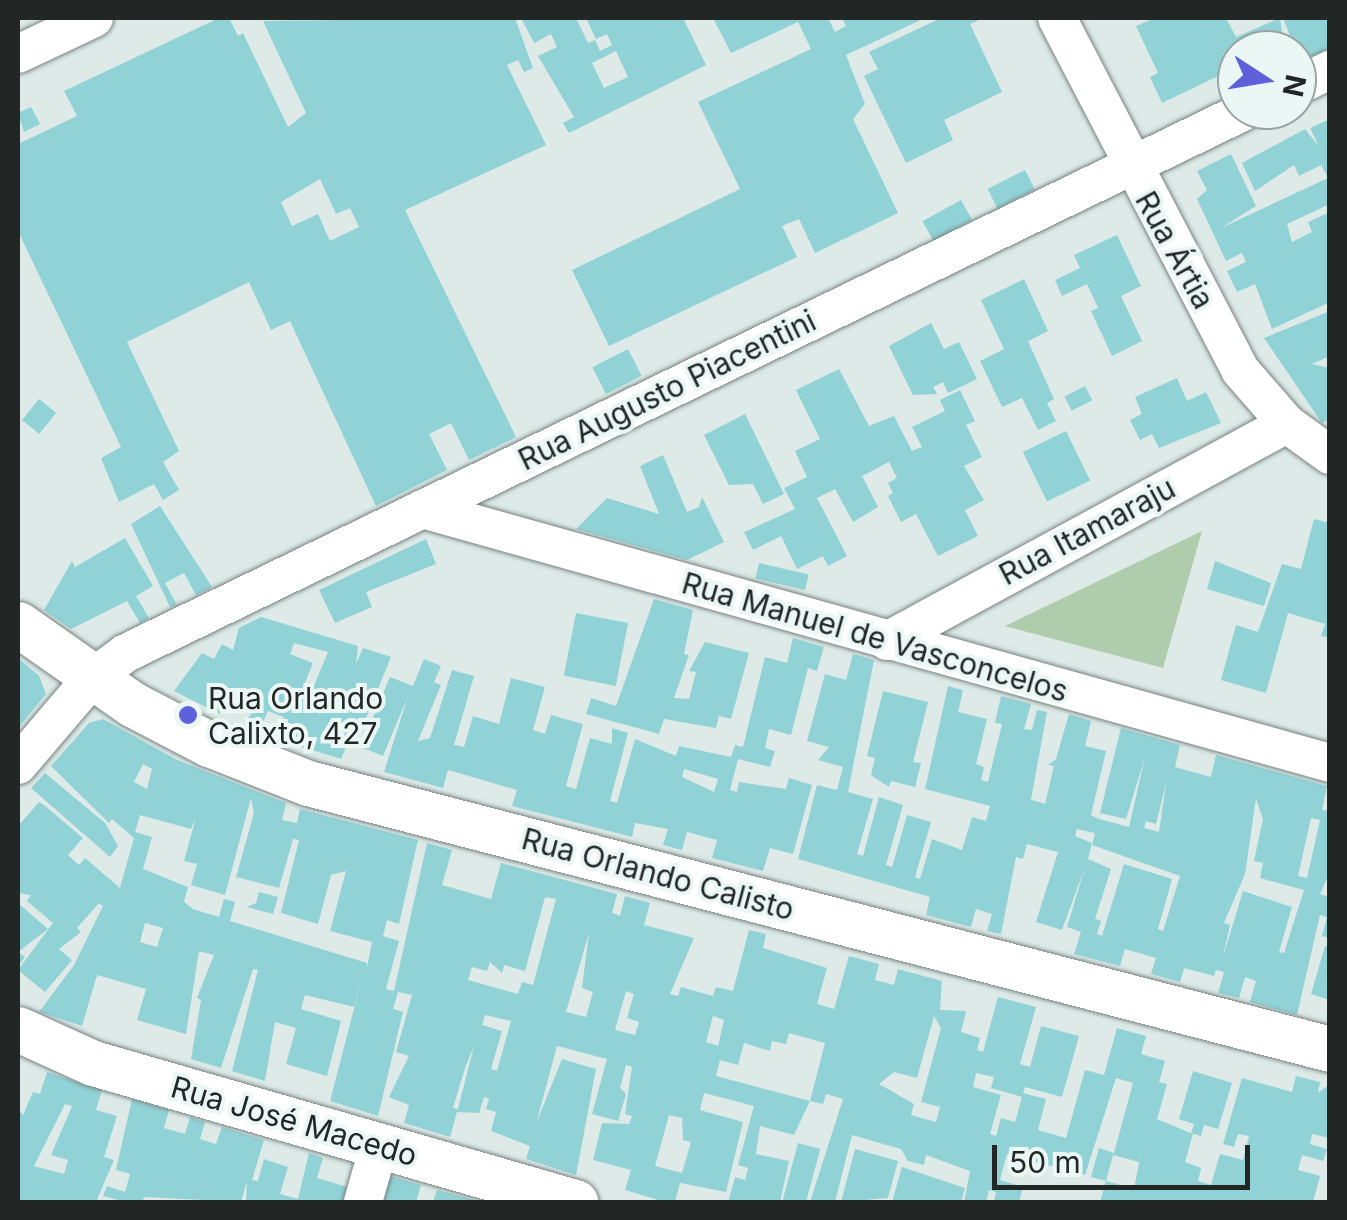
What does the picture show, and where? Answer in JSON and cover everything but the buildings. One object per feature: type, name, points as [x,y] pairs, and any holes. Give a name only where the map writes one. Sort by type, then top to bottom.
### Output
[{"type":"street","points":[[18,54],[94,18]]},
{"type":"street","name":"Rua Ártia","points":[[1058,18],[1129,166],[1240,370],[1287,424],[1330,454]]},
{"type":"street","name":"Rua Augusto Piacentini","points":[[18,765],[92,678],[126,653],[1217,124]]},
{"type":"street","name":"Rua Itamaraju","points":[[887,641],[1287,424]]},
{"type":"street","name":"Rua Manuel de Vasconcelos","points":[[422,508],[1330,763]]},
{"type":"street","name":"Rua Orlando Calisto","points":[[18,624],[92,678],[209,744],[308,783],[1330,1049]]},
{"type":"street","name":"Rua José Macedo","points":[[18,1028],[92,1063],[575,1202]]},
{"type":"street","points":[[362,1202],[380,1146]]},
{"type":"green space","points":[[1202,531],[1163,668],[1005,626]]},
{"type":"place","name":"Rua Orlando Calixto, 427","points":[[188,715]]}]
